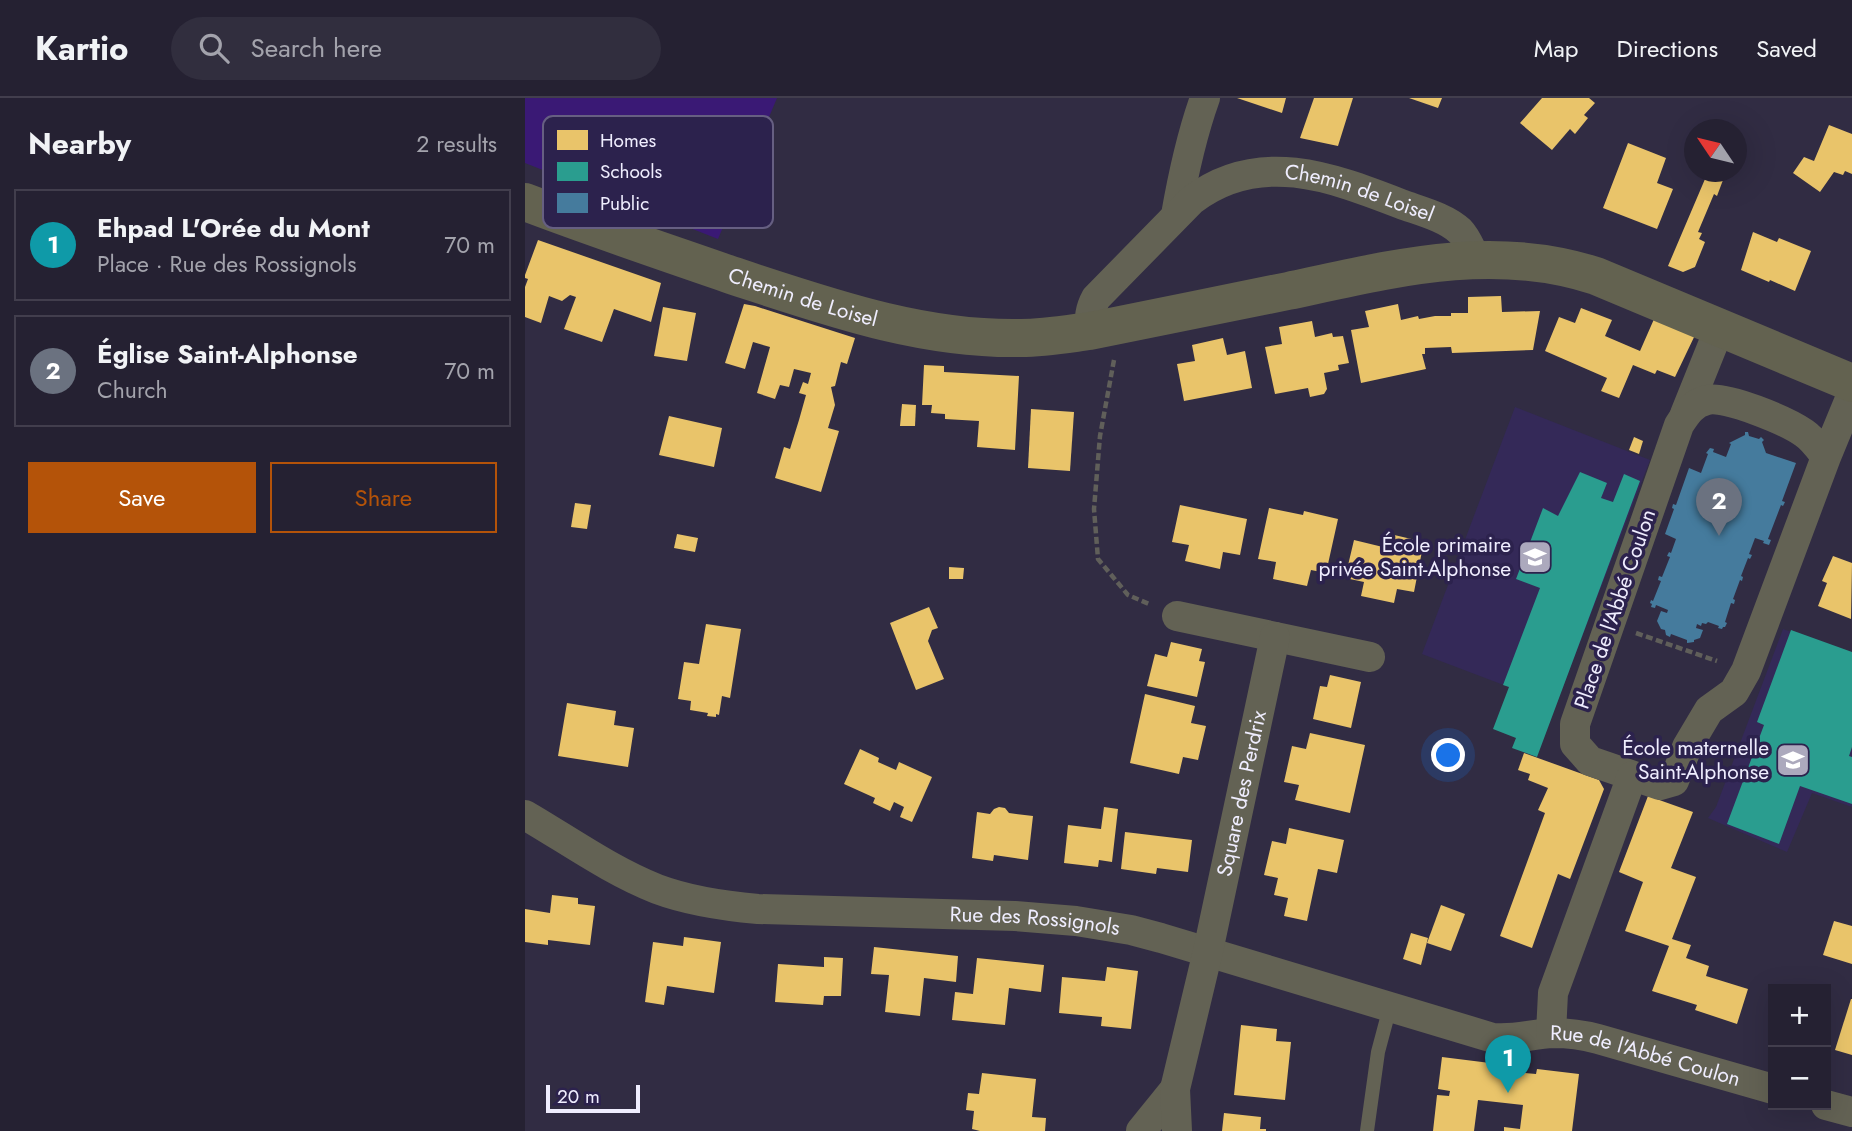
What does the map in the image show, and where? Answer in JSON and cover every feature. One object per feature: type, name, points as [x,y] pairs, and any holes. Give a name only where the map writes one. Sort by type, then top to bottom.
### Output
[{"type":"street","points":[[1176,215],[1189,148],[1205,98]]},
{"type":"street","name":"Chemin de Loisel","points":[[1106,328],[1089,316],[1096,298],[1198,195],[1221,182],[1254,173],[1291,171],[1324,178],[1438,218],[1454,226],[1462,234],[1476,259]]},
{"type":"street","name":"Chemin de Loisel","points":[[525,202],[543,209]]},
{"type":"street","name":"Chemin de Loisel","points":[[595,228],[861,316],[908,328],[954,335],[1008,338],[1047,337],[1106,328],[1409,266],[1476,259],[1529,261],[1577,270],[1852,383]]},
{"type":"street","name":"Place de l'Abbé Coulon","points":[[1720,327],[1679,425],[1575,724],[1576,744],[1590,761],[1628,789],[1674,781],[1687,747],[1709,710],[1734,692],[1746,671],[1852,394]]},
{"type":"street","points":[[1685,414],[1704,400],[1715,398],[1729,401],[1791,425],[1814,441],[1826,457]]},
{"type":"street","points":[[1177,616],[1370,657]]},
{"type":"street","name":"Square des Perdrix","points":[[1175,1089],[1208,951],[1275,637]]},
{"type":"street","name":"Rue de l'Abbé Coulon","points":[[1628,789],[1553,993],[1551,1033],[1598,1039],[1768,1088]]},
{"type":"street","name":"Rue des Rossignols","points":[[525,815],[634,878],[658,889],[706,902],[758,909],[1015,916],[1076,921],[1131,930],[1208,951],[1493,1038],[1517,1039],[1551,1033]]},
{"type":"street","points":[[1142,1131],[1175,1089]]},
{"type":"street","points":[[1175,1089],[1177,1131]]},
{"type":"street","points":[[1831,1106],[1852,1112]]},
{"type":"lane","points":[[1367,1131],[1378,1052],[1389,1007]]},
{"type":"path","points":[[1106,328],[1094,509],[1098,559],[1128,595],[1177,616]]},
{"type":"path","points":[[1609,624],[1746,671]]},
{"type":"shaded area","points":[[525,98],[777,98],[769,116],[543,116],[543,170],[525,163]]},
{"type":"shaded area","points":[[690,228],[723,228],[718,239]]},
{"type":"shaded area","name":"École primaire privée Saint-Alphonse","points":[[1515,407],[1650,460],[1556,705],[1422,654]]},
{"type":"shaded area","name":"École maternelle Saint-Alphonse","points":[[1783,629],[1852,654],[1852,807],[1812,793],[1787,852],[1708,818],[1716,807]]},
{"type":"building: Homes","points":[[1237,98],[1286,98],[1282,113]]},
{"type":"building: Homes","points":[[1314,98],[1353,98],[1338,146],[1300,138]]},
{"type":"building: Homes","points":[[1409,98],[1442,98],[1438,108]]},
{"type":"building: Homes","points":[[1542,98],[1589,98],[1595,103],[1584,115],[1588,118],[1575,134],[1570,129],[1552,150],[1520,123]]},
{"type":"building: Homes","points":[[1829,125],[1852,134],[1852,174],[1845,171],[1843,175],[1834,172],[1820,192],[1793,173],[1804,157],[1814,161]]},
{"type":"building: Homes","points":[[1628,143],[1666,158],[1657,183],[1673,189],[1657,229],[1603,208]]},
{"type":"building: Homes","points":[[1704,182],[1722,182],[1717,196],[1714,194],[1698,232],[1702,233],[1699,239],[1705,242],[1695,267],[1683,272],[1668,266]]},
{"type":"building: Homes","points":[[1753,232],[1777,242],[1779,238],[1811,251],[1795,291],[1741,270]]},
{"type":"building: Homes","points":[[538,240],[661,283],[651,322],[614,309],[602,342],[564,329],[576,297],[570,295],[562,301],[549,296],[541,323],[525,317],[525,287],[528,279],[525,275]]},
{"type":"building: Homes","points":[[1501,296],[1502,312],[1540,311],[1533,350],[1452,353],[1451,347],[1425,348],[1425,354],[1422,354],[1426,369],[1361,383],[1351,330],[1369,327],[1365,311],[1398,304],[1401,320],[1418,316],[1419,319],[1451,316],[1451,313],[1468,313],[1468,297]]},
{"type":"building: Homes","points":[[744,304],[855,338],[847,364],[841,362],[835,386],[831,387],[835,405],[828,428],[839,431],[821,492],[775,478],[784,447],[790,449],[799,420],[806,395],[799,393],[803,382],[808,384],[811,373],[794,369],[789,387],[780,385],[775,399],[757,393],[770,347],[753,342],[745,369],[725,363]]},
{"type":"building: Homes","points":[[663,307],[696,313],[687,361],[654,356]]},
{"type":"building: Homes","points":[[1581,308],[1612,320],[1605,336],[1640,351],[1658,310],[1696,333],[1675,377],[1657,370],[1655,374],[1633,365],[1619,398],[1601,391],[1607,378],[1545,351],[1559,317],[1575,323]]},
{"type":"building: Homes","points":[[1312,321],[1315,337],[1332,333],[1333,337],[1343,336],[1349,363],[1338,365],[1339,370],[1324,373],[1327,389],[1324,394],[1310,397],[1308,388],[1275,394],[1265,347],[1282,344],[1279,327]]},
{"type":"building: Homes","points":[[1223,338],[1227,355],[1245,351],[1252,388],[1184,401],[1177,364],[1195,361],[1192,345]]},
{"type":"building: Homes","points":[[924,365],[944,366],[944,372],[1019,376],[1015,450],[977,447],[979,421],[945,419],[945,414],[931,413],[932,405],[922,405]]},
{"type":"building: Homes","points":[[902,404],[916,405],[915,426],[900,426]]},
{"type":"building: Homes","points":[[1031,409],[1074,412],[1070,471],[1028,468]]},
{"type":"building: Homes","points":[[669,416],[722,428],[714,467],[659,455]]},
{"type":"building: Homes","points":[[1634,437],[1643,441],[1639,454],[1629,450]]},
{"type":"building: Homes","points":[[575,503],[591,505],[587,529],[571,527]]},
{"type":"building: Homes","points":[[1180,505],[1247,519],[1240,555],[1223,552],[1220,569],[1185,561],[1189,545],[1172,542]]},
{"type":"building: Homes","points":[[1269,508],[1303,515],[1304,511],[1338,519],[1326,573],[1311,570],[1307,586],[1273,579],[1276,562],[1258,559]]},
{"type":"building: Homes","points":[[677,534],[698,538],[695,552],[674,548]]},
{"type":"building: Homes","points":[[1390,534],[1420,541],[1423,546],[1414,592],[1397,589],[1394,603],[1361,596],[1364,582],[1345,578],[1354,540],[1387,548]]},
{"type":"building: Homes","points":[[1833,556],[1852,563],[1851,619],[1818,606],[1827,583],[1822,581]]},
{"type":"building: Homes","points":[[949,567],[964,568],[963,579],[949,579]]},
{"type":"building: Homes","points":[[929,607],[938,628],[932,630],[928,641],[944,679],[916,690],[890,623]]},
{"type":"building: Homes","points":[[706,624],[741,629],[730,698],[722,696],[719,715],[716,714],[716,717],[690,710],[691,701],[678,699],[684,662],[699,664]]},
{"type":"building: Homes","points":[[1171,642],[1202,649],[1199,661],[1205,662],[1197,697],[1147,686],[1155,654],[1167,657]]},
{"type":"building: Homes","points":[[1330,675],[1361,682],[1351,728],[1313,719],[1320,686],[1327,687]]},
{"type":"building: Homes","points":[[1145,694],[1195,706],[1191,723],[1206,726],[1198,760],[1183,757],[1179,774],[1130,763]]},
{"type":"building: Homes","points":[[567,703],[616,711],[614,725],[634,728],[628,767],[558,756]]},
{"type":"building: Homes","points":[[1310,733],[1365,745],[1350,813],[1295,800],[1299,785],[1284,782],[1292,746],[1306,749]]},
{"type":"building: Homes","points":[[860,749],[879,758],[878,762],[896,770],[899,762],[932,777],[912,822],[900,817],[904,807],[894,802],[890,811],[873,803],[875,798],[844,784]]},
{"type":"building: Homes","points":[[1524,753],[1599,780],[1604,789],[1570,879],[1558,874],[1532,948],[1500,936],[1545,813],[1538,810],[1548,788],[1528,780],[1530,774],[1518,770]]},
{"type":"building: Homes","points":[[1648,796],[1693,812],[1671,868],[1696,877],[1672,939],[1691,945],[1686,958],[1709,966],[1706,976],[1748,989],[1737,1024],[1695,1010],[1697,1005],[1652,991],[1669,946],[1625,931],[1643,882],[1619,872]]},
{"type":"building: Homes","points":[[999,807],[1005,808],[1009,813],[1033,816],[1028,860],[994,855],[993,861],[972,858],[977,812],[990,814]]},
{"type":"building: Homes","points":[[1104,807],[1118,809],[1112,862],[1099,860],[1098,867],[1064,863],[1068,825],[1101,829]]},
{"type":"building: Homes","points":[[1289,828],[1344,840],[1337,873],[1318,869],[1307,921],[1284,916],[1288,898],[1274,895],[1278,878],[1264,875],[1272,841],[1286,844]]},
{"type":"building: Homes","points":[[1125,832],[1192,840],[1188,872],[1157,868],[1156,874],[1121,869]]},
{"type":"building: Homes","points":[[552,895],[578,898],[578,904],[595,906],[590,945],[548,940],[548,945],[525,942],[525,909],[550,913]]},
{"type":"building: Homes","points":[[1441,905],[1465,914],[1451,951],[1427,943]]},
{"type":"building: Homes","points":[[1834,921],[1852,926],[1852,964],[1823,955]]},
{"type":"building: Homes","points":[[1411,933],[1428,938],[1421,965],[1403,959]]},
{"type":"building: Homes","points":[[684,937],[721,942],[714,993],[667,986],[664,1005],[645,1002],[653,942],[683,946]]},
{"type":"building: Homes","points":[[874,947],[958,956],[956,982],[924,978],[920,1016],[885,1012],[889,975],[871,974]]},
{"type":"building: Homes","points":[[824,957],[843,958],[841,996],[824,996],[823,1005],[775,1002],[778,964],[824,967]]},
{"type":"building: Homes","points":[[977,958],[1044,965],[1041,992],[1009,988],[1005,1025],[952,1020],[955,992],[973,994]]},
{"type":"building: Homes","points":[[1107,967],[1138,971],[1131,1029],[1101,1026],[1102,1017],[1059,1013],[1062,977],[1105,981]]},
{"type":"building: Homes","points":[[1852,999],[1852,1055],[1835,1050]]},
{"type":"building: Homes","points":[[1241,1025],[1277,1029],[1276,1041],[1291,1042],[1285,1100],[1234,1095]]},
{"type":"building: Homes","points":[[1442,1057],[1490,1063],[1489,1069],[1501,1070],[1501,1064],[1525,1067],[1525,1073],[1536,1074],[1537,1069],[1579,1074],[1572,1131],[1504,1131],[1504,1127],[1520,1129],[1523,1105],[1478,1100],[1474,1131],[1433,1131],[1437,1095],[1449,1096],[1450,1091],[1438,1089]]},
{"type":"building: Homes","points":[[982,1073],[1036,1079],[1032,1117],[1046,1118],[1045,1131],[972,1129],[974,1111],[966,1110],[968,1093],[979,1094]]},
{"type":"building: Homes","points":[[1224,1113],[1261,1117],[1260,1129],[1266,1131],[1222,1131]]},
{"type":"building: Schools","points":[[1580,472],[1607,483],[1601,498],[1613,502],[1624,474],[1640,481],[1537,757],[1512,748],[1516,738],[1493,729],[1509,687],[1503,685],[1540,588],[1516,579],[1543,508],[1558,516]]},
{"type":"building: Schools","name":"École maternelle Saint-Alphonse","points":[[1791,630],[1852,652],[1852,747],[1849,756],[1852,757],[1852,804],[1800,786],[1779,844],[1727,824],[1764,725],[1757,722]]},
{"type":"building: Public","points":[[1745,432],[1748,432],[1749,436],[1759,439],[1761,437],[1764,440],[1762,442],[1766,453],[1796,463],[1782,501],[1785,502],[1781,505],[1768,539],[1771,540],[1769,545],[1755,538],[1749,554],[1752,555],[1748,558],[1741,576],[1742,581],[1740,580],[1733,599],[1734,604],[1731,603],[1725,627],[1718,628],[1719,626],[1708,622],[1702,623],[1701,626],[1697,624],[1696,628],[1703,630],[1700,638],[1687,643],[1687,640],[1671,634],[1670,637],[1666,635],[1657,621],[1661,611],[1667,613],[1668,610],[1656,605],[1655,608],[1651,607],[1650,603],[1676,539],[1665,534],[1674,509],[1673,504],[1676,505],[1689,468],[1701,473],[1710,448],[1726,457],[1731,444],[1729,443],[1745,435]]},
{"type":"place","name":"Église Saint-Alphonse","points":[[1719,536]]},
{"type":"place","name":"École primaire privée Saint-Alphonse","points":[[1535,557]]},
{"type":"place","name":"École maternelle Saint-Alphonse","points":[[1793,760]]},
{"type":"place","name":"Ehpad L'Orée du Mont","points":[[1508,1093]]}]
